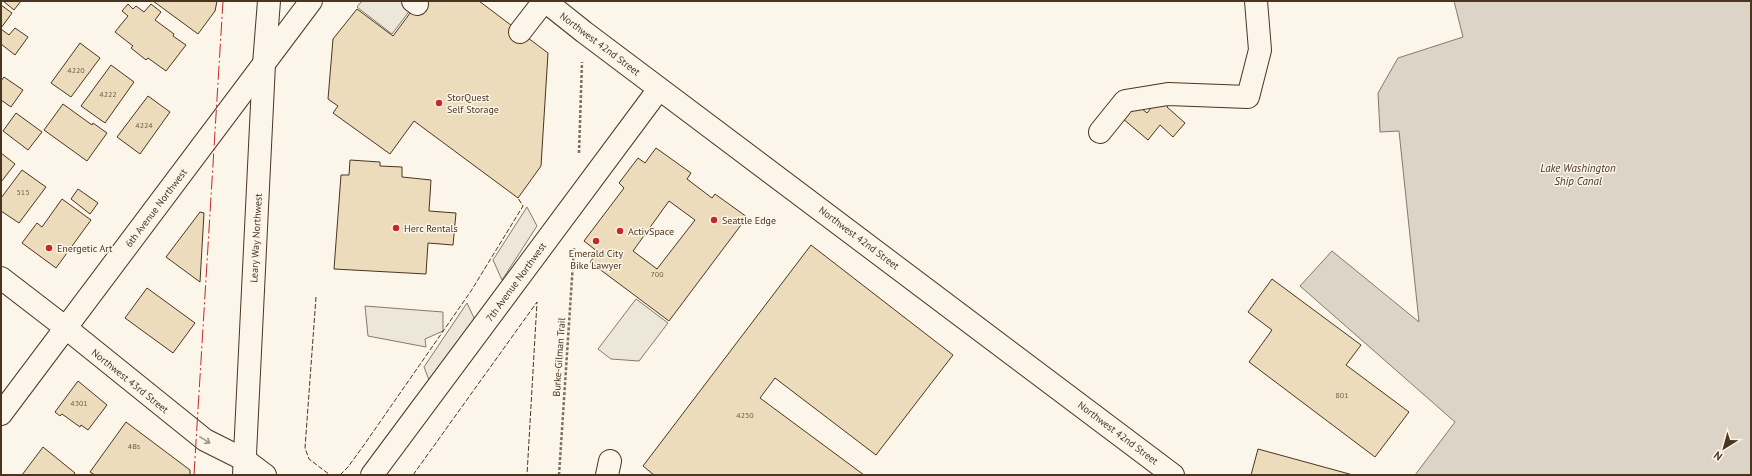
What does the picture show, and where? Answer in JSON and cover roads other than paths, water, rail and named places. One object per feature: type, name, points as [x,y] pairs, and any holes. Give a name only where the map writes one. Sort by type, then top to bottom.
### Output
[{"type":"street","name":"Leary Way Northwest","points":[[245,468],[264,64],[269,1]]},
{"type":"street","name":"6th Avenue Northwest","points":[[1,414],[311,1]]},
{"type":"street","points":[[520,32],[544,1]]},
{"type":"street","name":"Northwest 42nd Street","points":[[544,1],[1173,475]]},
{"type":"street","points":[[1100,132],[1125,101],[1168,94],[1248,98],[1260,50],[1256,1]]},
{"type":"street","name":"7th Avenue Northwest","points":[[372,475],[659,89]]},
{"type":"street","name":"Northwest 43rd Street","points":[[1,278],[66,328],[205,440],[245,468],[265,475]]},
{"type":"water","name":"Lake Washington Ship Canal","points":[[1454,1],[1751,1],[1751,475],[1415,475],[1455,422],[1300,286],[1332,251],[1419,322],[1399,131],[1380,132],[1378,93],[1398,58],[1463,37]]},
{"type":"place","name":"StorQuest Self Storage","points":[[439,103]]},
{"type":"place","name":"Seattle Edge","points":[[714,220]]},
{"type":"place","name":"Herc Rentals","points":[[396,228]]},
{"type":"place","name":"ActivSpace","points":[[620,231]]},
{"type":"place","name":"Emerald City Bike Lawyer","points":[[596,241]]},
{"type":"place","name":"Energetic Art","points":[[49,248]]}]
